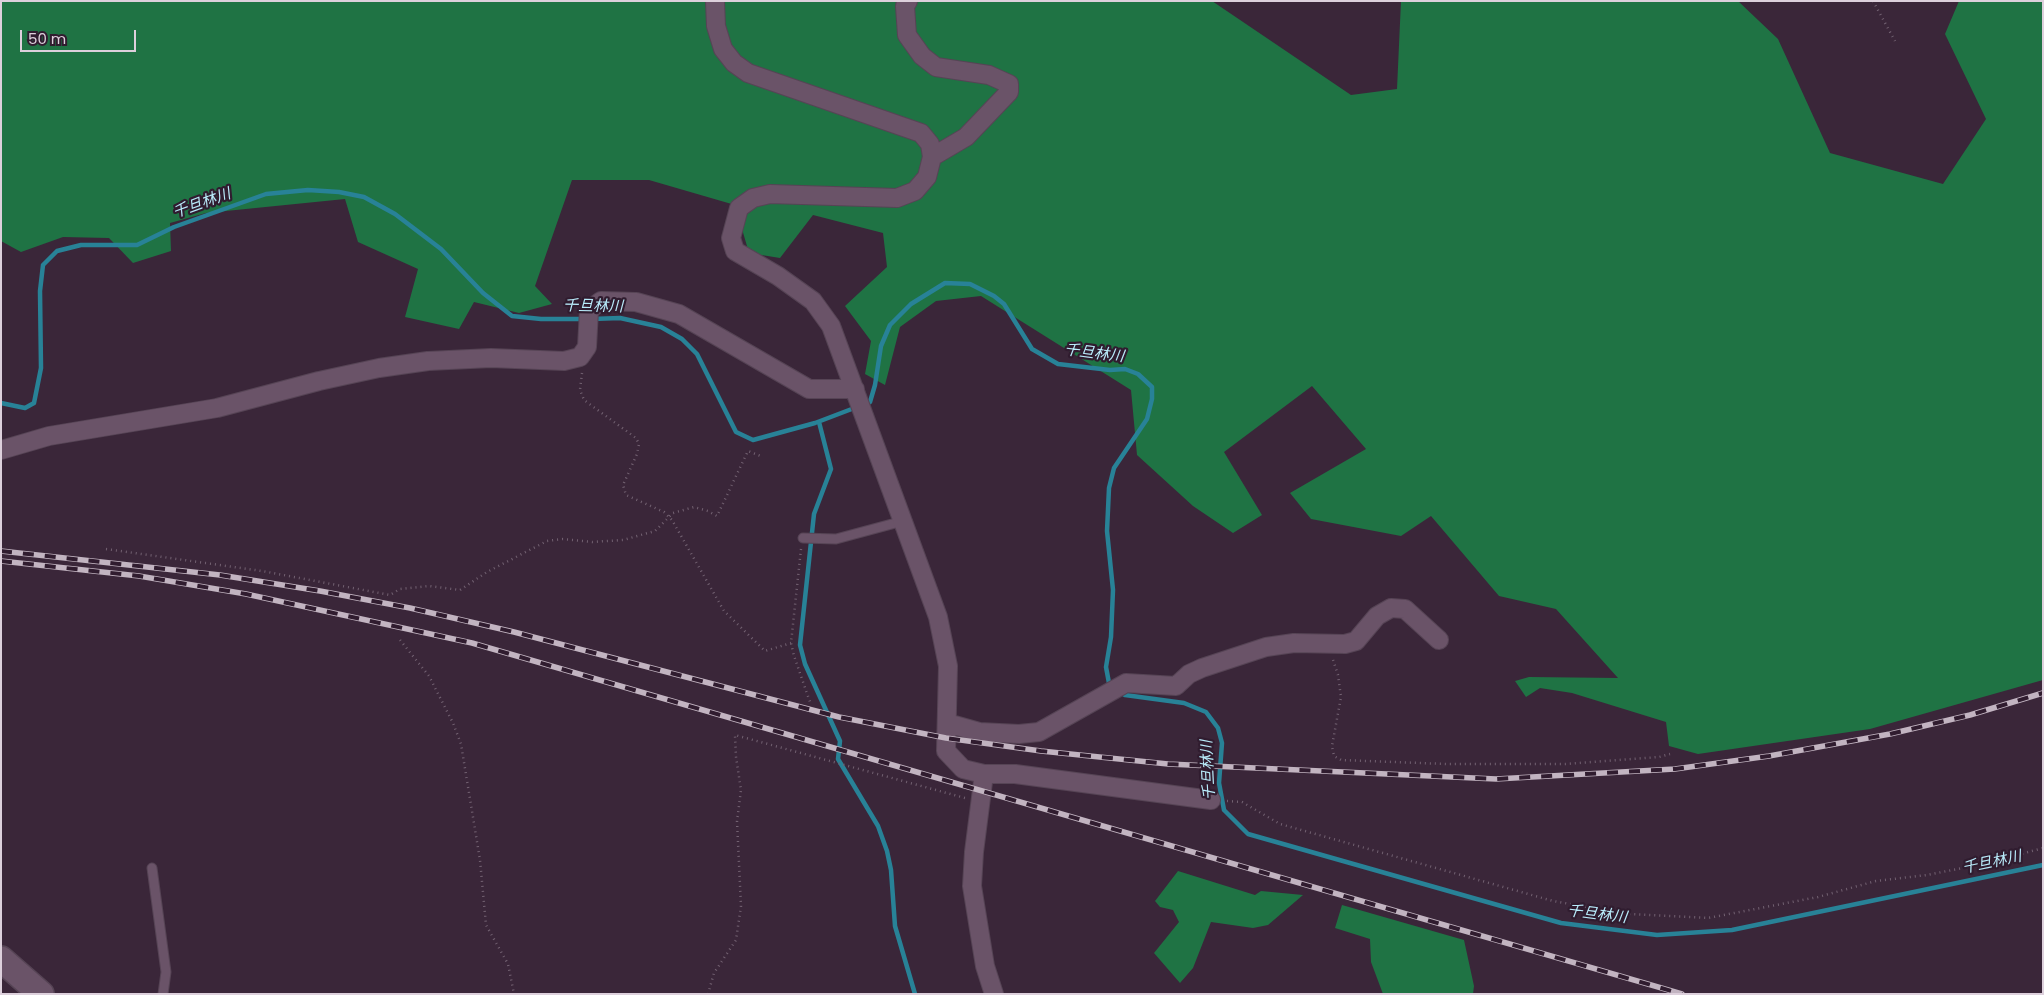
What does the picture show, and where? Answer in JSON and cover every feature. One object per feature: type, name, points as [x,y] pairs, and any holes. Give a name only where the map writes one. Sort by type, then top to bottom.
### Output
[{"type":"street","points":[[715,1],[716,26],[723,48],[734,63],[748,73],[921,133],[930,144],[932,157],[927,177],[915,190],[897,198],[770,194],[753,198],[738,208],[730,238],[735,251],[778,276],[813,302],[831,326],[938,617],[948,666],[946,751],[963,769],[984,774],[1015,774],[1210,800]]},
{"type":"street","points":[[908,1],[905,6],[907,34],[922,56],[936,67],[989,75],[1009,84],[1009,92],[972,131],[932,157]]},
{"type":"street","points":[[1,450],[48,436],[217,408],[320,381],[428,360],[491,358],[564,361],[580,356],[587,347],[589,310],[602,301],[636,302],[679,314],[809,388],[856,392]]},
{"type":"street","points":[[947,723],[980,732],[1019,734],[1039,732],[1126,683],[1176,686],[1189,674],[1202,668],[1266,647],[1294,644],[1345,644],[1356,641],[1377,616],[1391,608],[1405,609],[1439,640]]},
{"type":"street","points":[[984,774],[974,852],[972,886],[985,966],[994,994]]},
{"type":"street","points":[[1,959],[41,994]]},
{"type":"lane","points":[[802,538],[836,539],[903,521]]},
{"type":"lane","points":[[152,868],[166,972],[166,986],[163,994]]},
{"type":"path","points":[[1873,1],[1895,41]]},
{"type":"path","points":[[580,356],[584,362],[580,390],[584,400],[636,438],[639,444],[623,485],[624,492],[664,512],[669,517],[702,570],[724,611],[765,651],[791,643]]},
{"type":"path","points":[[106,549],[262,571],[390,595],[400,588],[429,586],[460,590],[487,572],[547,541],[563,539],[592,542],[623,540],[655,531],[669,517],[694,507],[718,516],[748,451],[763,458]]},
{"type":"path","points":[[802,538],[791,643],[810,702]]},
{"type":"path","points":[[400,640],[429,676],[453,723],[461,744],[480,860],[486,925],[508,964],[514,994]]},
{"type":"path","points":[[1327,644],[1338,675],[1341,697],[1332,746],[1334,756],[1341,760],[1446,764],[1565,764],[1659,757],[1670,754]]},
{"type":"path","points":[[708,994],[714,973],[736,940],[741,906],[737,821],[741,790],[735,735],[967,799],[980,809]]},
{"type":"path","points":[[1242,802],[1280,824],[1553,901],[1628,914],[1690,918],[1708,918],[1818,897],[1876,881],[1927,875],[1988,863],[2043,848]]},
{"type":"green space","points":[[1,1],[1212,1],[1351,95],[1397,89],[1401,1],[1738,1],[1778,39],[1830,153],[1943,184],[1986,119],[1945,34],[1959,1],[2043,1],[2043,680],[1870,729],[1698,754],[1669,746],[1666,722],[1572,693],[1540,688],[1526,697],[1515,681],[1529,677],[1618,678],[1556,609],[1499,596],[1431,516],[1401,536],[1311,519],[1290,493],[1366,449],[1312,386],[1224,452],[1262,515],[1233,533],[1193,506],[1137,455],[1131,390],[981,296],[936,301],[900,327],[885,385],[865,374],[871,341],[845,306],[887,267],[883,233],[813,215],[780,258],[749,253],[735,205],[649,180],[572,180],[535,286],[552,304],[519,313],[474,302],[459,329],[405,317],[418,269],[358,242],[345,199],[206,213],[170,223],[171,251],[133,263],[109,238],[63,237],[21,252],[1,241]]},
{"type":"green space","points":[[1178,871],[1255,895],[1261,891],[1303,895],[1268,925],[1253,928],[1211,922],[1193,968],[1180,983],[1154,953],[1179,922],[1173,910],[1160,907],[1155,901]]},
{"type":"green space","points":[[1342,905],[1464,940],[1474,986],[1473,994],[1383,994],[1371,962],[1370,939],[1335,928]]},
{"type":"waterway","name":"千旦林川","points":[[1,403],[25,408],[34,403],[41,368],[40,291],[43,265],[57,251],[81,245],[137,245],[174,227],[266,194],[308,190],[339,192],[364,197],[395,214],[441,249],[483,293],[512,316],[541,319],[585,319]]},
{"type":"waterway","name":"千旦林川","points":[[864,405],[870,402],[875,385],[881,346],[890,325],[911,304],[945,283],[970,284],[994,296],[1004,304],[1032,349],[1058,364],[1110,370],[1125,369],[1138,374],[1152,387],[1152,399],[1147,419],[1114,468],[1109,488],[1107,531],[1113,590],[1111,637],[1106,667],[1109,683],[1112,686]]},
{"type":"waterway","name":"千旦林川","points":[[592,319],[620,318],[661,327],[682,339],[697,354],[736,432],[753,440],[815,423],[857,407]]},
{"type":"waterway","points":[[819,422],[831,469],[814,514],[800,645],[805,664],[840,741],[838,759],[878,826],[887,851],[891,870],[895,926],[915,994]]},
{"type":"waterway","name":"千旦林川","points":[[1120,692],[1125,695],[1184,703],[1206,712],[1218,728],[1222,743],[1219,783],[1224,810],[1248,834],[1561,923],[1657,935],[1732,930],[2043,865]]},
{"type":"railway","points":[[1,551],[220,575],[320,591],[410,608],[514,632],[839,717],[946,738],[1041,751],[1168,764],[1496,779],[1675,769],[1769,756],[1890,734],[1970,715],[2043,693]]},
{"type":"railway","points":[[1,561],[139,576],[246,594],[472,643],[1682,994]]}]
